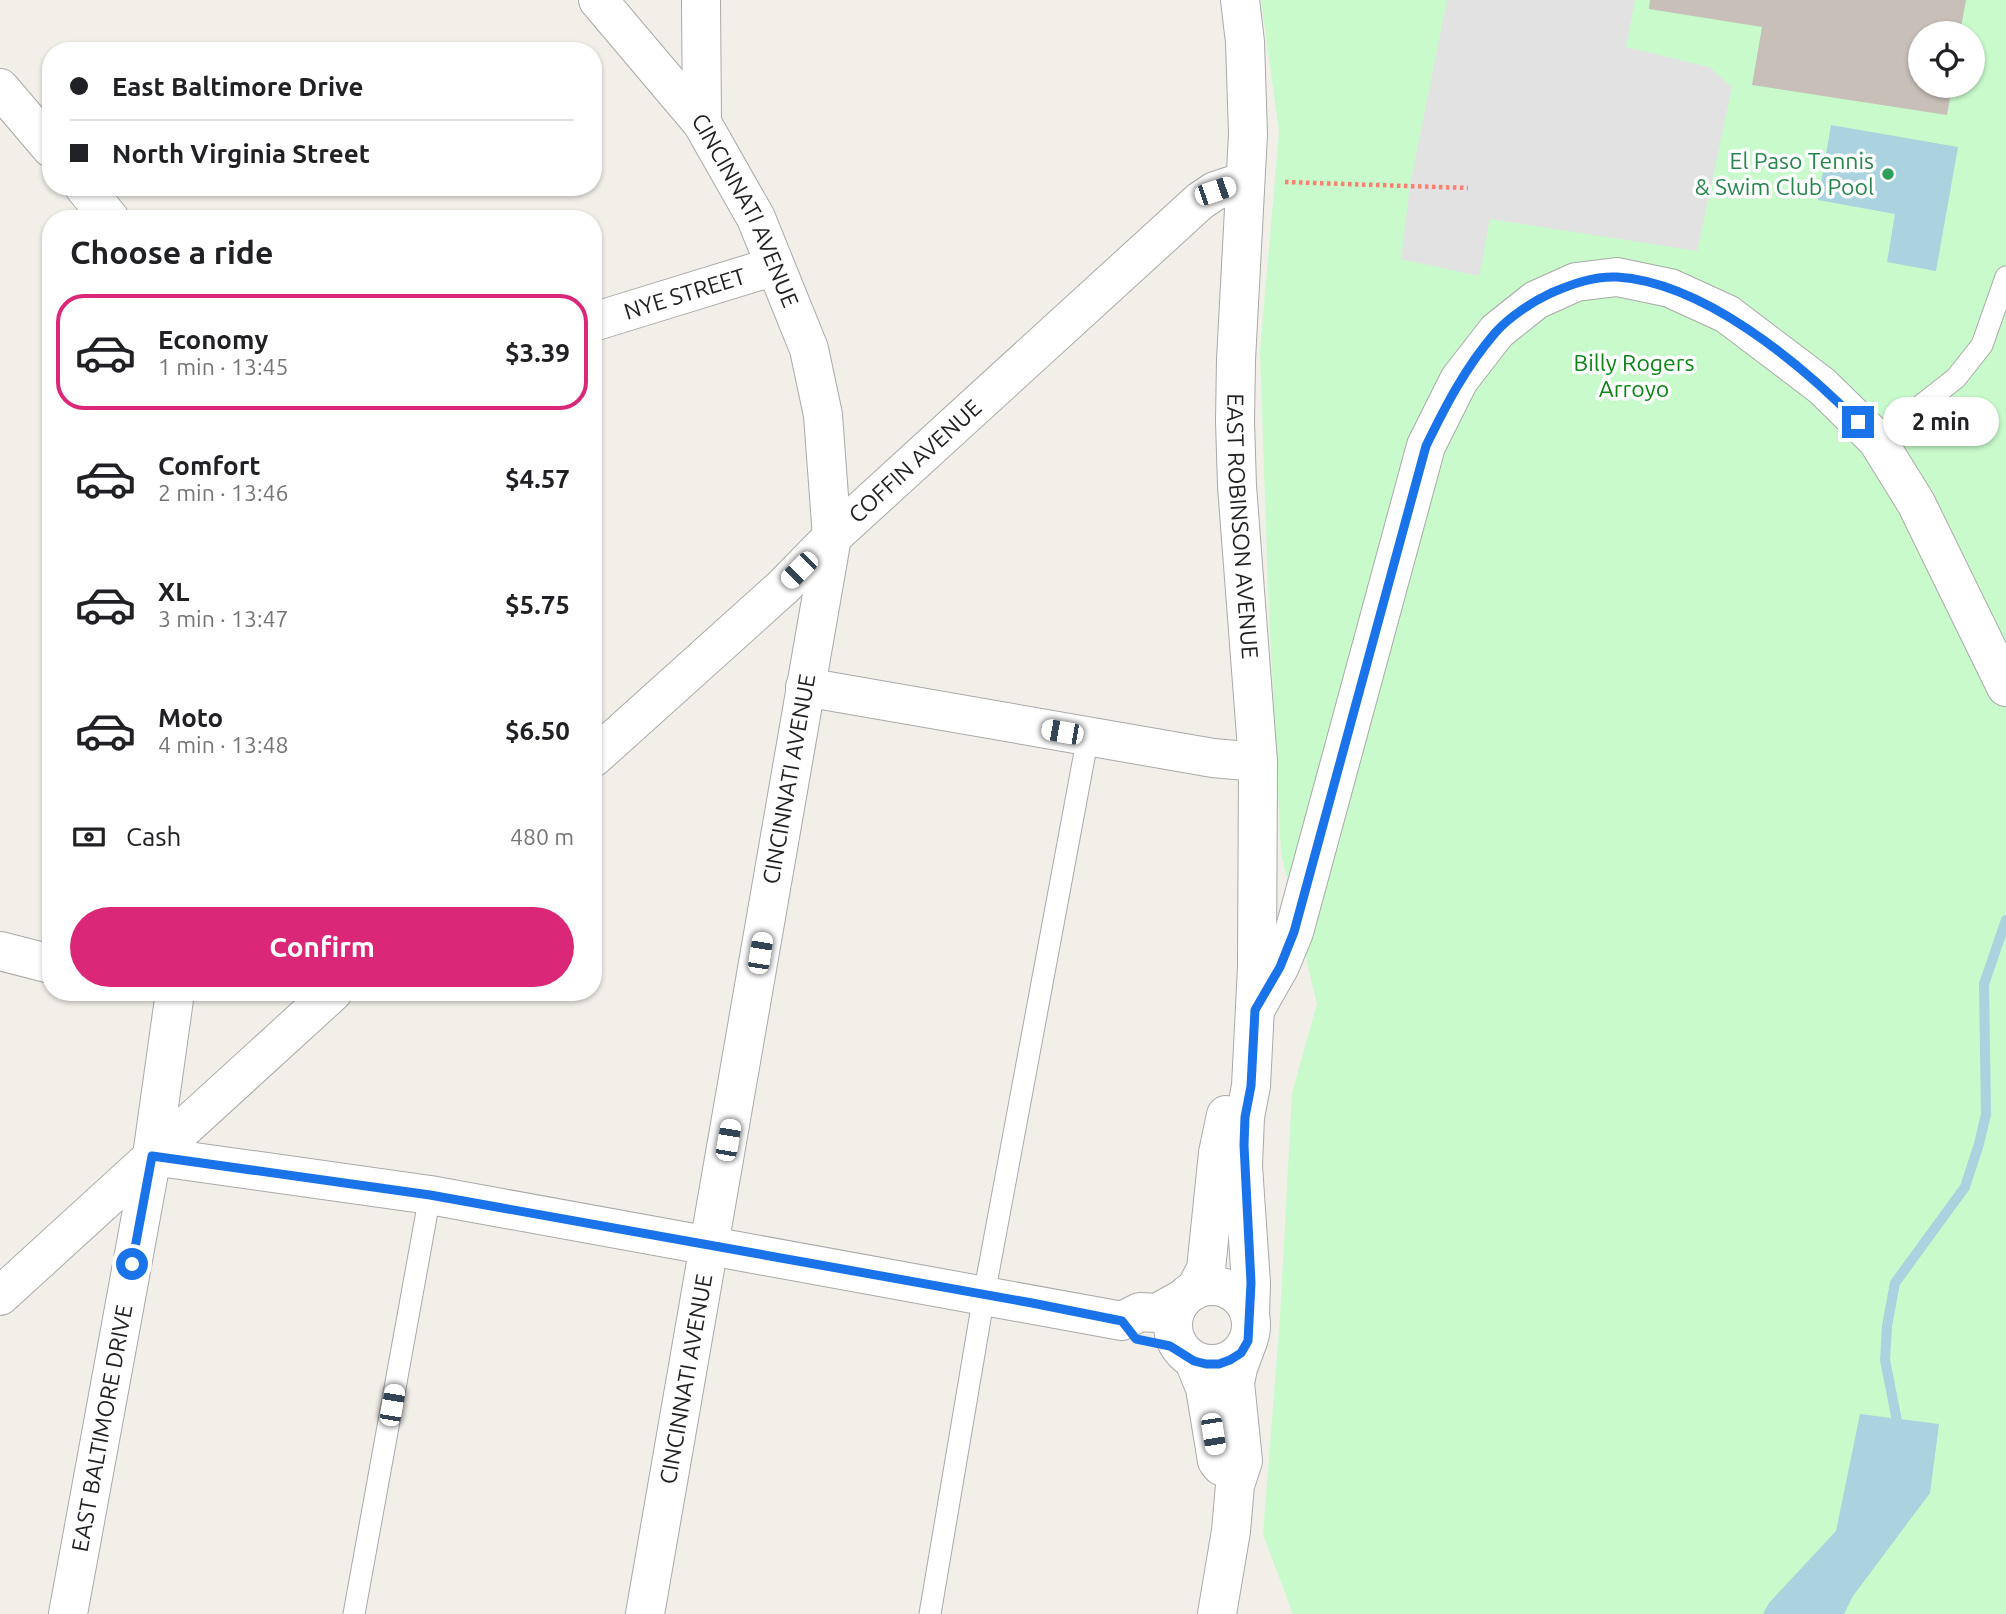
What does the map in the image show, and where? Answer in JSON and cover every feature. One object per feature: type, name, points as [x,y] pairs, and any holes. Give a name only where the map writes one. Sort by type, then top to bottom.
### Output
[{"type":"street","name":"CINCINNATI AVENUE","points":[[598,0],[702,123],[755,218],[809,349],[823,415],[832,537],[645,1614]]},
{"type":"street","points":[[701,0],[702,123]]},
{"type":"street","name":"EAST ROBINSON AVENUE","points":[[1217,1614],[1231,1531],[1235,1485],[1243,1461],[1234,1383],[1249,1328],[1251,1283],[1243,1166],[1245,1117],[1251,1086],[1258,931],[1258,762],[1237,486],[1235,421],[1247,93],[1240,0]]},
{"type":"street","points":[[0,88],[42,137]]},
{"type":"street","name":"COFFIN AVENUE","points":[[602,750],[783,587],[832,537],[1200,201],[1215,191],[1245,181]]},
{"type":"street","points":[[91,196],[102,210]]},
{"type":"street","name":"NYE STREET","points":[[602,319],[775,266]]},
{"type":"street","points":[[1255,1010],[1280,967],[1298,920],[1426,446],[1459,380],[1497,331],[1536,300],[1576,282],[1617,277],[1671,288],[1727,314],[1822,386],[1877,440],[1916,503],[2006,687]]},
{"type":"street","points":[[804,687],[1213,758],[1258,762]]},
{"type":"street","points":[[0,951],[42,962]]},
{"type":"street","name":"EAST BALTIMORE DRIVE","points":[[68,1614],[152,1156],[170,1001]]},
{"type":"street","points":[[0,1296],[323,1001]]},
{"type":"street","name":"EAST ROBINSON AVENUE","points":[[1189,1294],[1206,1269],[1213,1190],[1223,1126],[1231,1094],[1252,1052]]},
{"type":"street","points":[[152,1156],[430,1195],[1122,1321],[1140,1312],[1157,1313],[1208,1286],[1222,1287],[1244,1302],[1249,1328],[1241,1353],[1219,1364],[1206,1364],[1170,1346],[1136,1339],[1122,1321]]},
{"type":"street","points":[[1189,1294],[1177,1308],[1173,1320],[1177,1343],[1189,1357],[1205,1388],[1217,1461],[1235,1485]]},
{"type":"lane","points":[[1877,440],[1965,367],[1982,345],[2006,276]]},
{"type":"lane","points":[[930,1614],[984,1295],[1088,736]]},
{"type":"lane","points":[[354,1614],[430,1195]]},
{"type":"path","points":[[1245,181],[1410,184],[1468,188]]},
{"type":"green space","name":"Billy Rogers Arroyo","points":[[1261,0],[2006,0],[2006,1614],[1293,1614],[1263,1534],[1280,1317],[1292,1093],[1317,1004],[1281,853],[1260,351],[1279,132]]},
{"type":"shaded area","points":[[1447,0],[1635,0],[1626,47],[1709,67],[1732,87],[1697,251],[1490,219],[1479,276],[1401,259],[1410,185]]},
{"type":"water","name":"El Paso Tennis & Swim Club Pool","points":[[1831,125],[1958,147],[1936,271],[1887,262],[1895,214],[1818,200]]},
{"type":"water","points":[[1860,1414],[1939,1424],[1930,1493],[1853,1596],[1844,1614],[1763,1614],[1769,1603],[1836,1531]]},
{"type":"building","points":[[1650,0],[1966,0],[1962,21],[1908,21],[1908,98],[1950,98],[1947,115],[1752,85],[1762,27],[1649,9]]},
{"type":"waterway","points":[[1899,1431],[1885,1360],[1887,1326],[1895,1283],[1965,1187],[1979,1144],[1986,1114],[1984,984],[2006,920]]},
{"type":"place","name":"El Paso Tennis & Swim Club Pool","points":[[1888,174]]},
{"type":"route","points":[[132,1264],[152,1156],[430,1195],[1032,1303],[1122,1321],[1136,1339],[1170,1346],[1194,1361],[1219,1364],[1230,1360],[1241,1353],[1248,1341],[1251,1324],[1243,1166],[1255,1010],[1280,967],[1294,932],[1426,446],[1459,380],[1497,331],[1536,300],[1576,282],[1617,277],[1671,288],[1727,314],[1822,386],[1858,422]]}]
